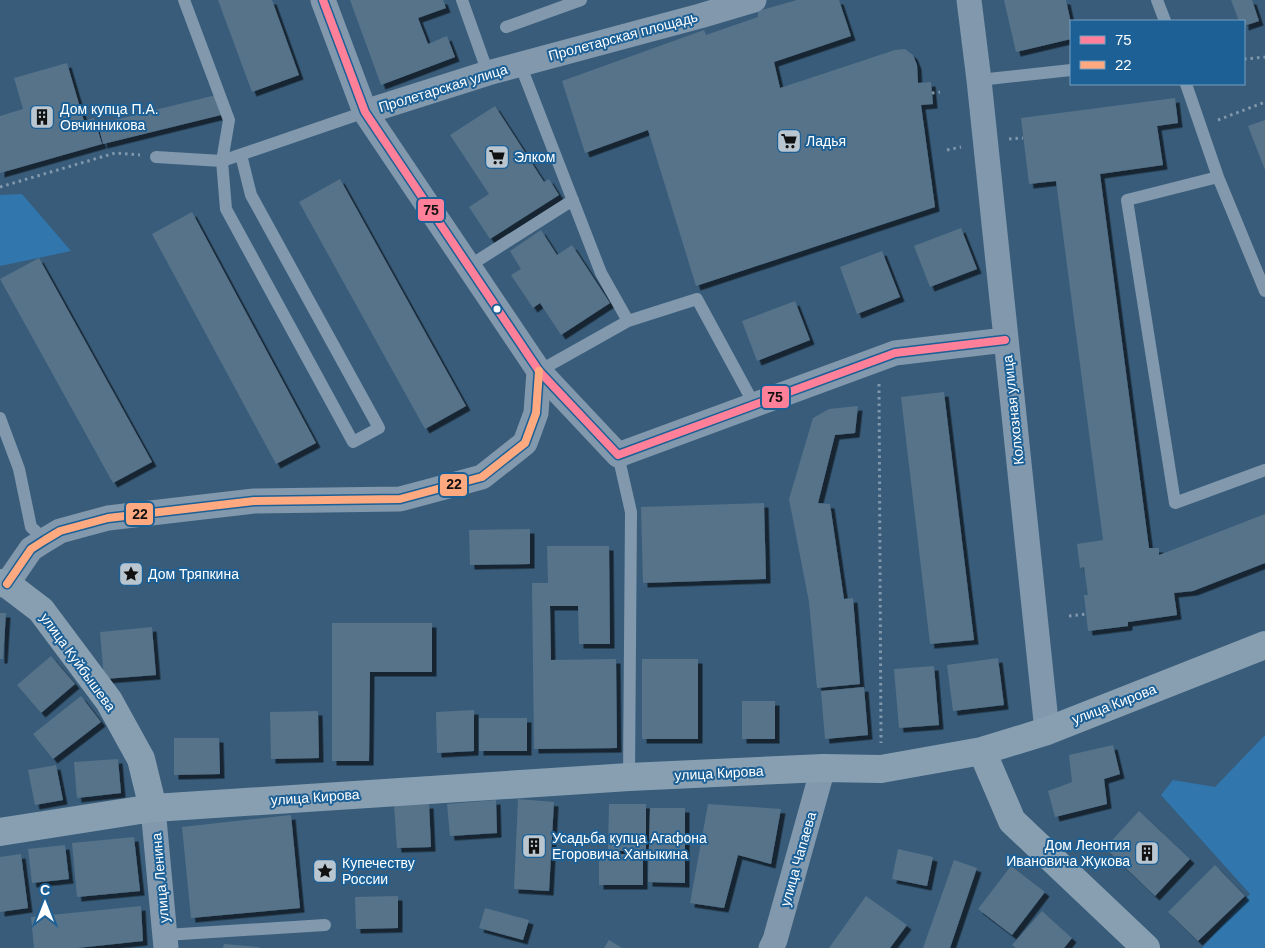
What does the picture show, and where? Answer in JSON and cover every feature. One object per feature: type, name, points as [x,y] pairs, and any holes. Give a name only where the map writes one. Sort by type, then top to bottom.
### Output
[{"type":"street","points":[[323,0],[366,112],[540,371],[618,455],[895,353],[1005,340]]},
{"type":"street","name":"Пролетарская площадь","points":[[520,64],[698,12],[754,0]]},
{"type":"street","name":"Колхозная улица","points":[[969,0],[1047,731]]},
{"type":"street","name":"Пролетарская улица","points":[[366,112],[520,64]]},
{"type":"street","points":[[3,583],[31,549],[45,540],[60,531],[108,518],[254,501],[400,498],[482,477],[525,443],[536,412],[540,371]]},
{"type":"street","name":"улица Куйбышева","points":[[3,583],[41,610],[109,701],[141,759],[153,808]]},
{"type":"street","name":"улица Кирова","points":[[0,832],[153,808],[629,778],[823,768],[881,769],[982,751],[1047,731],[1265,645]]},
{"type":"street","points":[[982,751],[1012,821],[1146,948]]},
{"type":"street","name":"улица Чапаева","points":[[771,948],[775,940],[823,768]]},
{"type":"street","name":"улица Ленина","points":[[153,808],[165,942]]},
{"type":"lane","points":[[184,0],[229,120],[222,161],[226,209],[353,442],[379,428],[251,196],[241,154]]},
{"type":"lane","points":[[462,0],[488,73]]},
{"type":"lane","points":[[506,27],[581,0]]},
{"type":"lane","points":[[1157,0],[1165,20]]},
{"type":"lane","points":[[520,64],[601,273],[628,321]]},
{"type":"lane","points":[[979,80],[1070,70]]},
{"type":"lane","points":[[1186,85],[1218,177],[1265,291]]},
{"type":"lane","points":[[156,156],[222,161],[366,112]]},
{"type":"lane","points":[[1218,177],[1127,200],[1175,503],[1265,470]]},
{"type":"lane","points":[[469,266],[573,200]]},
{"type":"lane","points":[[540,371],[628,321],[697,299],[754,404]]},
{"type":"lane","points":[[0,418],[19,469],[31,528],[45,540]]},
{"type":"lane","points":[[618,455],[631,512],[629,778]]},
{"type":"lane","points":[[165,942],[325,925]]},
{"type":"path","points":[[1245,59],[1265,57]]},
{"type":"path","points":[[932,93],[940,92]]},
{"type":"path","points":[[1201,127],[1265,102]]},
{"type":"path","points":[[1010,139],[1023,138]]},
{"type":"path","points":[[0,187],[116,153],[156,156]]},
{"type":"path","points":[[881,769],[879,383],[895,353]]},
{"type":"path","points":[[1069,616],[1086,614]]},
{"type":"shaded area","points":[[22,194],[71,251],[0,266],[0,195]]},
{"type":"shaded area","points":[[1265,735],[1265,948],[1202,948],[1250,894],[1161,795],[1173,780],[1215,787]]},
{"type":"building","points":[[218,0],[272,0],[299,75],[252,92]]},
{"type":"building","points":[[350,0],[443,0],[446,8],[418,18],[428,44],[447,36],[455,57],[381,85]]},
{"type":"building","name":"Ладья","points":[[797,0],[839,0],[851,36],[774,62],[780,88],[895,50],[905,49],[913,55],[917,65],[918,83],[931,82],[933,104],[921,105],[935,207],[696,286],[648,130],[585,153],[562,81],[704,30],[706,35],[758,17],[758,11]]},
{"type":"building","points":[[1004,0],[1066,0],[1070,20],[1070,39],[1016,52]]},
{"type":"building","points":[[1231,0],[1252,0],[1259,21],[1245,26],[1245,20],[1239,20]]},
{"type":"building","name":"Дом купца П.А. Овчинникова","points":[[67,63],[84,121],[94,118],[102,144],[0,173],[0,116],[23,109],[14,78]]},
{"type":"building","points":[[216,95],[221,115],[103,144],[98,124]]},
{"type":"building","points":[[1175,98],[1178,123],[1157,126],[1163,165],[1100,174],[1149,548],[1159,548],[1159,555],[1265,514],[1265,563],[1193,591],[1174,593],[1177,615],[1128,622],[1128,626],[1088,631],[1084,595],[1088,595],[1084,567],[1080,568],[1077,544],[1103,540],[1056,181],[1029,184],[1021,118]]},
{"type":"building","name":"Элком","points":[[495,106],[544,182],[549,179],[559,195],[490,239],[469,207],[489,194],[450,135]]},
{"type":"building","points":[[1265,120],[1265,170],[1248,126]]},
{"type":"building","points":[[340,179],[466,406],[425,429],[299,202]]},
{"type":"building","points":[[192,212],[316,443],[276,464],[152,234]]},
{"type":"building","points":[[961,228],[977,269],[930,287],[914,246]]},
{"type":"building","points":[[541,230],[557,255],[572,245],[610,303],[561,335],[540,303],[533,308],[511,275],[521,269],[510,251]]},
{"type":"building","points":[[882,251],[900,297],[857,314],[840,267]]},
{"type":"building","points":[[39,258],[152,462],[113,483],[0,279]]},
{"type":"building","points":[[795,301],[810,340],[757,361],[742,321]]},
{"type":"building","points":[[944,392],[974,640],[930,644],[901,397]]},
{"type":"building","points":[[858,406],[855,433],[835,435],[818,503],[830,504],[844,599],[853,598],[860,684],[817,688],[809,602],[789,499],[813,418],[829,409]]},
{"type":"building","points":[[764,503],[766,579],[643,583],[641,507]]},
{"type":"building","points":[[530,529],[530,564],[470,565],[469,530]]},
{"type":"building","points":[[547,546],[609,546],[610,644],[579,644],[578,606],[550,606],[551,660],[616,659],[617,748],[534,749],[532,583],[548,583]]},
{"type":"building","points":[[0,613],[6,613],[3,659],[0,659]]},
{"type":"building","points":[[332,623],[432,623],[432,672],[370,672],[369,761],[332,761]]},
{"type":"building","points":[[152,627],[156,675],[104,679],[100,632]]},
{"type":"building","points":[[51,656],[75,684],[41,713],[17,685]]},
{"type":"building","points":[[998,658],[1004,705],[953,711],[947,665]]},
{"type":"building","points":[[642,659],[698,659],[698,739],[642,739]]},
{"type":"building","points":[[934,666],[939,725],[899,728],[894,669]]},
{"type":"building","points":[[864,687],[868,735],[825,739],[821,691]]},
{"type":"building","points":[[81,696],[101,722],[53,759],[33,734]]},
{"type":"building","points":[[742,701],[775,701],[775,739],[742,739]]},
{"type":"building","points":[[474,710],[474,751],[437,753],[436,712]]},
{"type":"building","points":[[318,711],[319,758],[271,759],[270,712]]},
{"type":"building","points":[[479,718],[527,718],[527,751],[479,751]]},
{"type":"building","points":[[174,738],[219,738],[220,774],[174,775]]},
{"type":"building","points":[[1113,745],[1120,774],[1104,779],[1107,804],[1055,817],[1048,791],[1072,782],[1069,755]]},
{"type":"building","points":[[118,759],[121,793],[77,798],[74,762]]},
{"type":"building","points":[[56,765],[63,800],[35,805],[28,770]]},
{"type":"building","name":"Усадьба купца Агафона Егоровича Ханыкина","points":[[518,799],[554,802],[549,891],[514,889]]},
{"type":"building","points":[[496,800],[497,833],[450,836],[447,804]]},
{"type":"building","points":[[429,804],[431,847],[397,848],[394,805]]},
{"type":"building","points":[[609,804],[646,804],[646,851],[608,851]]},
{"type":"building","points":[[708,804],[781,809],[771,864],[738,855],[724,908],[690,903]]},
{"type":"building","points":[[650,808],[685,808],[685,883],[648,882]]},
{"type":"building","name":"Дом Леонтия Ивановича Жукова","points":[[1139,811],[1190,859],[1155,896],[1105,848]]},
{"type":"building","points":[[291,815],[300,908],[191,918],[182,827]]},
{"type":"building","points":[[134,837],[140,891],[77,897],[72,843]]},
{"type":"building","points":[[65,845],[69,879],[32,883],[28,849]]},
{"type":"building","points":[[898,849],[933,857],[927,886],[892,879]]},
{"type":"building","points":[[21,854],[28,908],[0,912],[0,857]]},
{"type":"building","points":[[599,854],[643,854],[643,885],[599,885]]},
{"type":"building","points":[[954,860],[977,868],[950,948],[923,948]]},
{"type":"building","points":[[1215,865],[1245,896],[1198,941],[1168,912]]},
{"type":"building","points":[[1011,866],[1045,892],[1012,935],[978,909]]},
{"type":"building","points":[[398,896],[398,928],[356,929],[355,897]]},
{"type":"building","points":[[866,896],[907,925],[890,948],[829,948]]},
{"type":"building","points":[[141,906],[143,941],[77,948],[34,948],[31,917]]},
{"type":"building","points":[[485,908],[529,920],[523,940],[479,928]]},
{"type":"building","points":[[1042,911],[1072,938],[1064,948],[1016,948],[1012,945]]},
{"type":"building","points":[[609,940],[622,948],[604,948]]},
{"type":"building","points":[[224,944],[259,947],[259,948],[223,948]]},
{"type":"transit line","name":"75","points":[[323,0],[365,112],[539,371],[618,455],[895,353],[1005,340]]},
{"type":"transit line","name":"22","points":[[7,584],[31,549],[60,531],[108,518],[254,501],[400,499],[482,477],[525,443],[536,413],[539,371]]},
{"type":"place","name":"Дом купца П.А. Овчинникова","points":[[42,117]]},
{"type":"place","name":"Ладья","points":[[789,141]]},
{"type":"place","name":"Элком","points":[[497,157]]},
{"type":"place","name":"Дом Тряпкина","points":[[131,574]]},
{"type":"place","name":"Усадьба купца Агафона Егоровича Ханыкина","points":[[534,846]]},
{"type":"place","name":"Дом Леонтия Ивановича Жукова","points":[[1147,853]]},
{"type":"place","name":"Купечеству России","points":[[325,871]]}]
